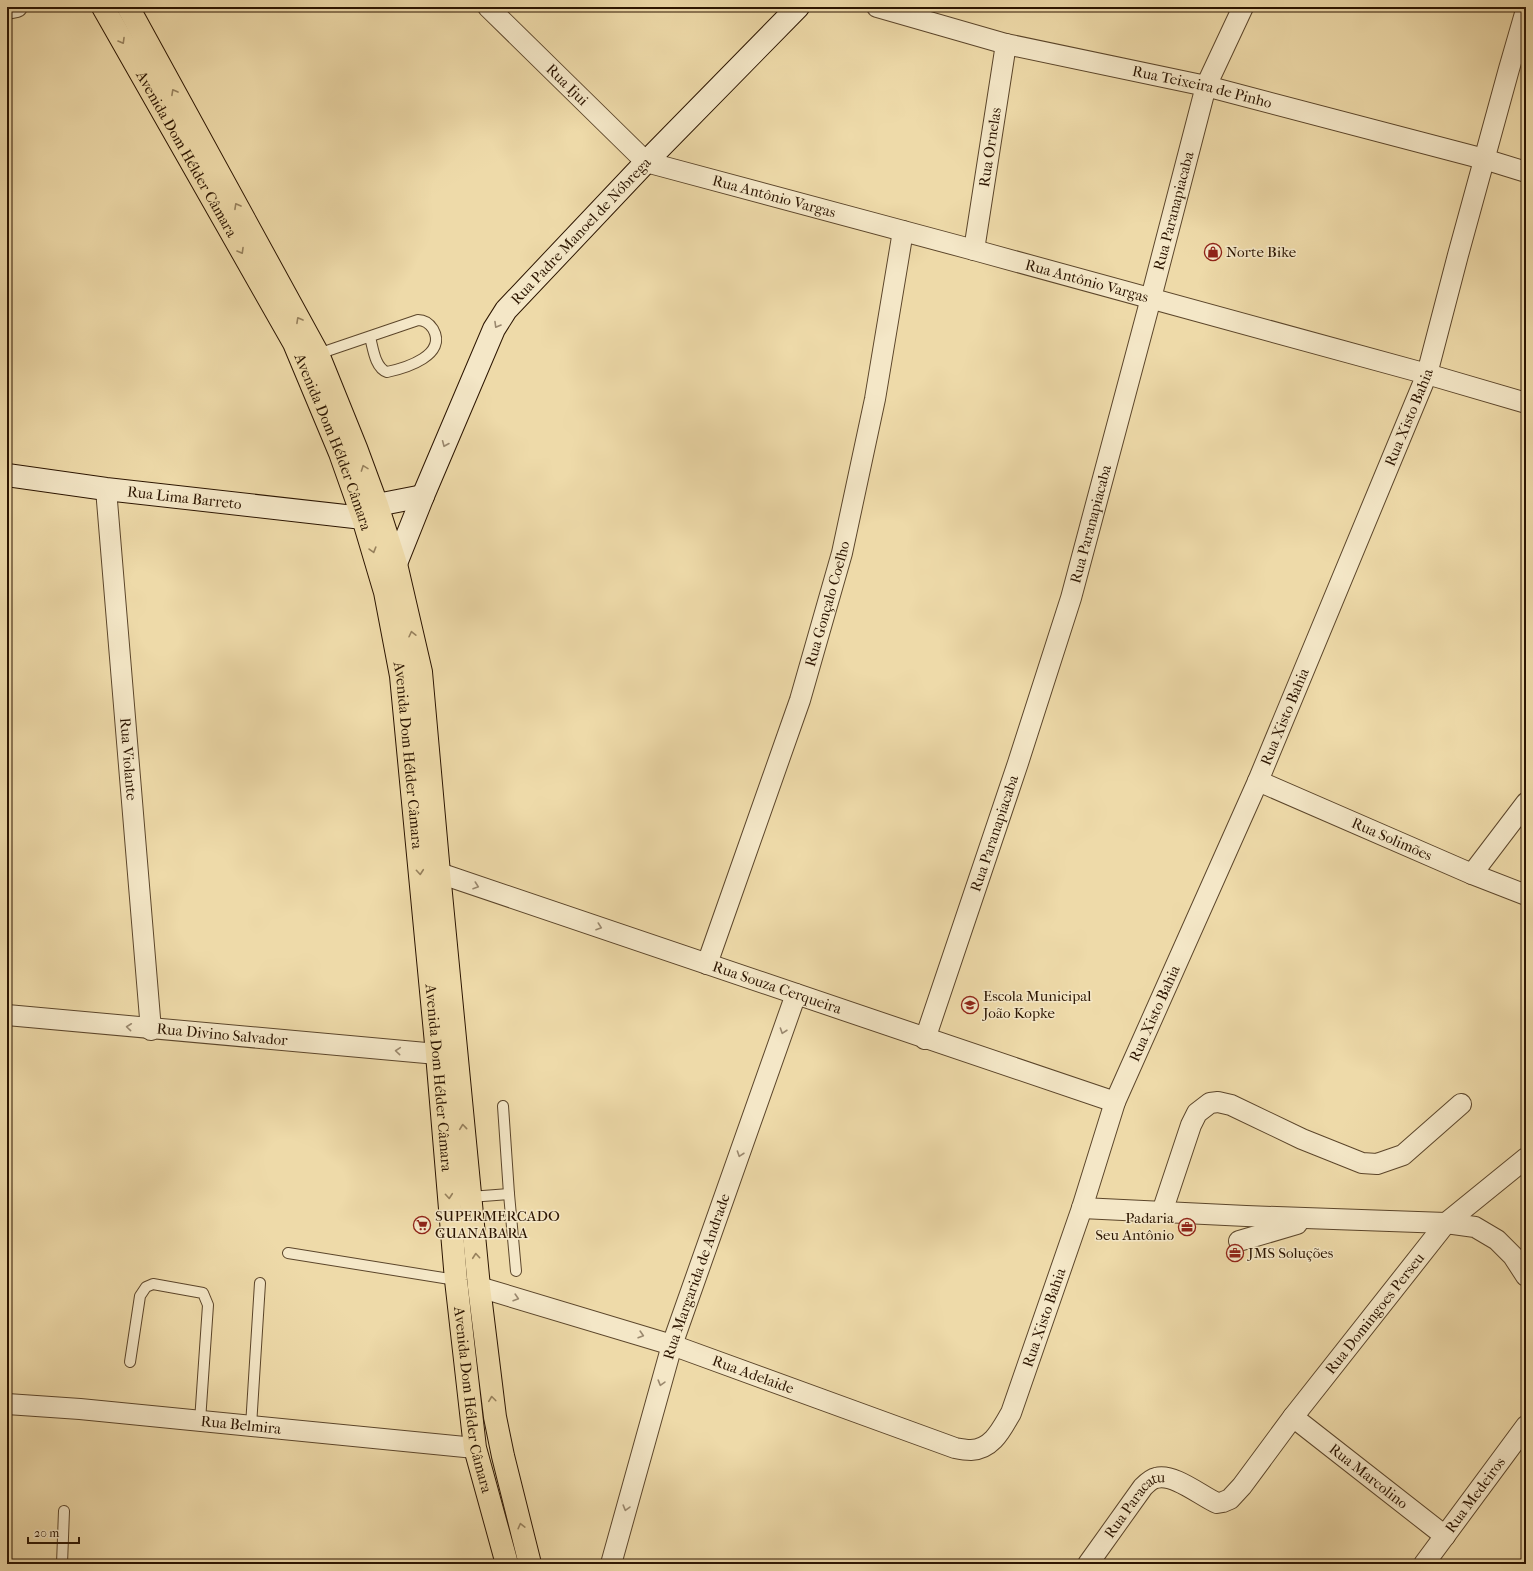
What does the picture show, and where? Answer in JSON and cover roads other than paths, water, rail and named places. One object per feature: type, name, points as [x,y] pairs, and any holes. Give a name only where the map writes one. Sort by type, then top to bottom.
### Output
[{"type":"main road","name":"Avenida Dom Hélder Câmara","points":[[103,7],[294,344],[340,452],[396,564],[421,672],[470,1197],[479,1287],[495,1417],[503,1456],[530,1564]]},
{"type":"main road","name":"Avenida Dom Hélder Câmara","points":[[128,7],[318,354],[356,448],[370,511],[401,676],[437,1054],[456,1280],[475,1448],[507,1564]]},
{"type":"main road","name":"Rua Padre Manoel de Nóbrega","points":[[385,592],[423,496],[494,329],[506,310],[646,162],[798,7]]},
{"type":"main road","name":"Rua Lima Barreto","points":[[7,475],[106,490],[370,511]]},
{"type":"main road","points":[[370,511],[423,496]]},
{"type":"street","points":[[7,9],[16,7]]},
{"type":"street","name":"Rua Ijui","points":[[488,7],[646,162]]},
{"type":"street","name":"Rua Teixeira de Pinho","points":[[877,7],[1006,44],[1206,86],[1484,159],[1526,172]]},
{"type":"street","name":"Rua Paranapiacaba","points":[[925,1039],[1018,763],[1071,598],[1206,86],[1243,7]]},
{"type":"street","name":"Rua Xisto Bahia","points":[[1011,1412],[1082,1208],[1115,1102],[1258,781],[1427,374],[1484,159],[1526,10]]},
{"type":"street","name":"Rua Ornelas","points":[[974,250],[1006,44]]},
{"type":"street","name":"Rua Antônio Vargas","points":[[646,162],[1151,298],[1427,374],[1526,403]]},
{"type":"street","name":"Rua Gonçalo Coelho","points":[[707,964],[800,700],[842,552],[875,399],[902,231]]},
{"type":"street","name":"Rua Violante","points":[[106,490],[151,1030]]},
{"type":"street","name":"Rua Solimões","points":[[1258,781],[1472,874],[1526,895]]},
{"type":"street","points":[[1472,874],[1526,803]]},
{"type":"street","name":"Rua Souza Cerqueira","points":[[439,873],[925,1039],[1115,1102]]},
{"type":"street","name":"Rua Margarida de Andrade","points":[[610,1564],[672,1345],[796,994]]},
{"type":"street","name":"Rua Divino Salvador","points":[[7,1016],[151,1030],[437,1054]]},
{"type":"street","points":[[1162,1212],[1177,1171],[1191,1125],[1197,1113],[1210,1103],[1218,1102],[1231,1105],[1309,1142],[1362,1163],[1377,1164],[1403,1155],[1461,1104]]},
{"type":"street","name":"Rua Domingoes Perseu","points":[[1176,1480],[1217,1503],[1230,1499],[1242,1486],[1293,1417],[1446,1223],[1526,1158]]},
{"type":"street","points":[[1082,1208],[1446,1223],[1475,1227],[1497,1240],[1513,1256],[1526,1276]]},
{"type":"street","points":[[1238,1240],[1321,1219]]},
{"type":"street","name":"Rua Adelaide","points":[[479,1287],[672,1345],[955,1448],[972,1450],[983,1447],[995,1439],[1011,1412]]},
{"type":"street","name":"Rua Belmira","points":[[7,1404],[80,1409],[475,1448]]},
{"type":"street","name":"Rua Marcolino","points":[[1293,1417],[1445,1536]]},
{"type":"street","name":"Rua Medeiros","points":[[1424,1564],[1526,1426]]},
{"type":"street","name":"Rua Paracatu","points":[[1088,1564],[1143,1487],[1156,1478],[1163,1477],[1176,1480]]},
{"type":"lane","points":[[318,354],[370,336],[418,320],[422,320],[431,326],[434,331],[436,342],[432,352],[422,359],[412,364],[387,372],[382,370],[378,365],[370,336]]},
{"type":"lane","points":[[503,1106],[516,1271]]},
{"type":"lane","points":[[470,1197],[509,1194]]},
{"type":"lane","points":[[288,1253],[456,1280]]},
{"type":"lane","points":[[251,1426],[260,1283]]},
{"type":"lane","points":[[130,1362],[140,1296],[146,1288],[154,1284],[203,1293],[208,1305],[200,1421]]},
{"type":"lane","points":[[62,1564],[64,1511]]},
{"type":"place","name":"Norte Bike","points":[[1213,252]]},
{"type":"place","name":"Escola Municipal João Kopke","points":[[970,1005]]},
{"type":"place","name":"SUPERMERCADO GUANABARA","points":[[422,1225]]},
{"type":"place","name":"Padaria Seu Antônio","points":[[1187,1227]]},
{"type":"place","name":"JMS Soluções","points":[[1235,1253]]}]
